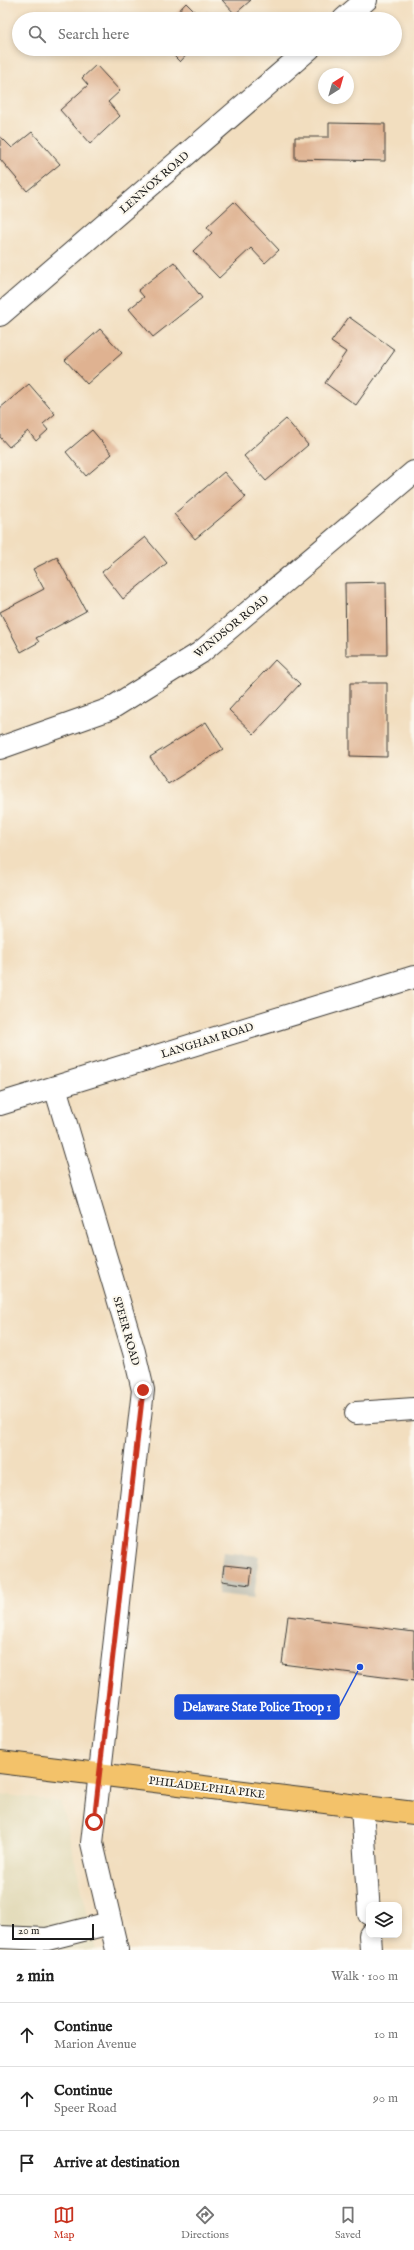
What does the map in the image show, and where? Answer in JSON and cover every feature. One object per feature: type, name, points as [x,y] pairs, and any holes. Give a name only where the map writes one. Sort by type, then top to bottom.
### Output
[{"type":"main road","name":"PHILADELPHIA PIKE","points":[[0,1762],[414,1813]]},
{"type":"street","points":[[352,12],[366,0]]},
{"type":"street","name":"LENNOX ROAD","points":[[0,315],[301,56]]},
{"type":"street","name":"WINDSOR ROAD","points":[[0,748],[110,709],[200,653],[414,472]]},
{"type":"street","name":"LANGHAM ROAD","points":[[0,1104],[414,977]]},
{"type":"street","name":"SPEER ROAD","points":[[55,1087],[134,1352],[143,1390],[92,1843],[117,1950]]},
{"type":"street","points":[[356,1413],[414,1409]]},
{"type":"street","points":[[362,1807],[368,1902]]},
{"type":"street","points":[[0,1937],[47,1939],[110,1923]]},
{"type":"street","points":[[370,1938],[371,1950]]},
{"type":"shaded area","points":[[223,1552],[259,1556],[254,1598],[218,1594]]},
{"type":"shaded area","points":[[0,1794],[61,1802],[96,1950],[0,1950]]},
{"type":"building","points":[[222,0],[251,0],[237,12],[233,12]]},
{"type":"building","points":[[186,3],[195,12],[178,12]]},
{"type":"building","points":[[174,56],[186,56],[180,62]]},
{"type":"building","points":[[96,65],[120,91],[108,102],[120,116],[90,144],[60,110],[88,85],[82,78]]},
{"type":"building","points":[[329,123],[385,124],[385,161],[295,159],[295,137],[329,137]]},
{"type":"building","points":[[32,132],[60,164],[27,191],[0,159],[0,136],[12,148]]},
{"type":"building","points":[[234,202],[279,250],[265,263],[251,248],[219,278],[193,251],[212,233],[207,227]]},
{"type":"building","points":[[174,262],[202,298],[153,337],[129,309],[144,297],[138,290]]},
{"type":"building","points":[[349,317],[395,350],[356,405],[325,383],[346,352],[331,342]]},
{"type":"building","points":[[100,329],[122,353],[87,384],[65,360]]},
{"type":"building","points":[[29,384],[55,414],[43,424],[48,430],[36,441],[28,431],[9,447],[0,437],[0,408]]},
{"type":"building","points":[[286,419],[308,445],[266,481],[244,456]]},
{"type":"building","points":[[92,430],[112,454],[86,476],[66,452]]},
{"type":"building","points":[[224,472],[246,497],[195,539],[174,514]]},
{"type":"building","points":[[145,537],[167,563],[123,599],[102,572]]},
{"type":"building","points":[[57,557],[86,611],[36,638],[39,642],[21,652],[0,612],[44,589],[33,569]]},
{"type":"building","points":[[386,582],[387,655],[346,655],[345,583]]},
{"type":"building","points":[[275,660],[300,684],[254,734],[229,710]]},
{"type":"building","points":[[350,683],[387,683],[387,757],[350,756]]},
{"type":"building","points":[[206,722],[223,749],[168,784],[150,757]]},
{"type":"building","points":[[224,1565],[252,1568],[250,1585],[222,1581]]},
{"type":"building","points":[[288,1616],[414,1632],[414,1681],[282,1664]]},
{"type":"place","name":"Delaware State Police Troop 1","points":[[360,1667]]},
{"type":"route","points":[[94,1822],[143,1390]]}]
